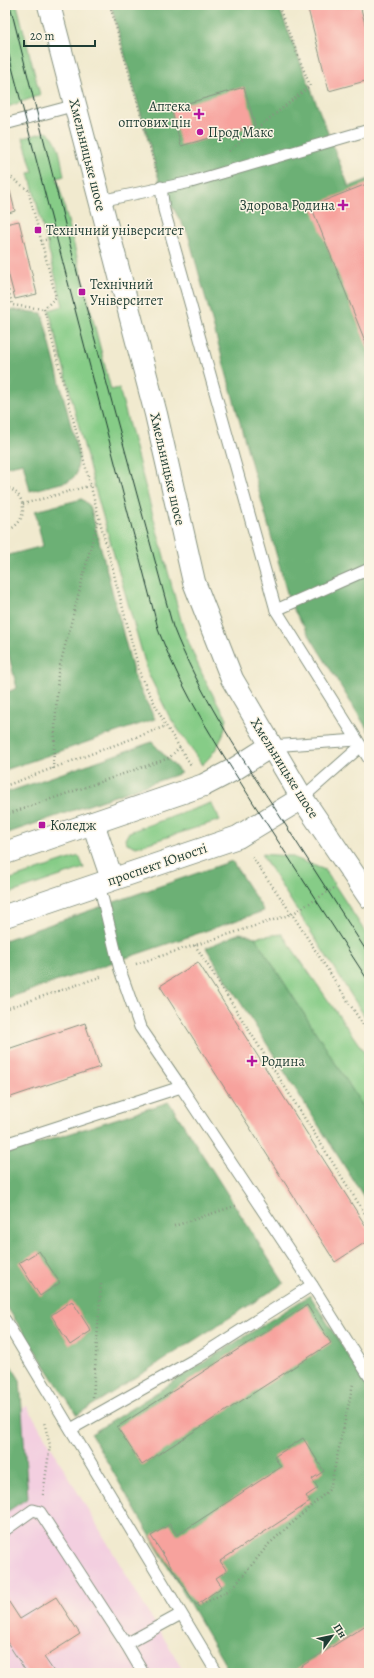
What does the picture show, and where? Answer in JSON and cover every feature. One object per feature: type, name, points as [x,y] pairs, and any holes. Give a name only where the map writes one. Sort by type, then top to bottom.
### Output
[{"type":"main road","name":"Хмельницьке шосе","points":[[49,5],[156,414],[194,582],[232,679],[270,746],[302,798],[369,897]]},
{"type":"main road","points":[[5,853],[204,784],[233,770],[270,746]]},
{"type":"main road","name":"проспект Юності","points":[[5,916],[238,837],[302,798]]},
{"type":"main road","points":[[93,823],[105,882]]},
{"type":"lane","points":[[5,124],[76,105]]},
{"type":"lane","points":[[100,201],[191,182],[369,130]]},
{"type":"lane","points":[[161,188],[164,210],[276,610],[369,759]]},
{"type":"lane","points":[[276,610],[369,569]]},
{"type":"lane","points":[[270,746],[359,743]]},
{"type":"lane","points":[[302,798],[359,743]]},
{"type":"lane","points":[[105,882],[120,970],[140,1027],[312,1285],[369,1376]]},
{"type":"lane","points":[[5,1144],[181,1087]]},
{"type":"lane","points":[[71,1429],[200,1357],[312,1285]]},
{"type":"lane","points":[[5,1320],[217,1673]]},
{"type":"lane","points":[[5,1530],[33,1510],[40,1512],[126,1644],[143,1673]]},
{"type":"lane","points":[[126,1644],[181,1614]]},
{"type":"path","points":[[110,5],[161,188]]},
{"type":"path","points":[[227,153],[310,86],[278,5]]},
{"type":"path","points":[[5,164],[6,177],[28,190],[56,297],[44,309]]},
{"type":"path","points":[[41,241],[74,233]]},
{"type":"path","points":[[5,275],[12,305],[44,309]]},
{"type":"path","points":[[44,309],[92,485],[98,518],[141,677],[166,726],[192,767]]},
{"type":"path","points":[[23,504],[92,485]]},
{"type":"path","points":[[5,487],[14,490],[20,496],[23,504],[21,519],[17,526],[5,531]]},
{"type":"path","points":[[53,769],[58,673],[98,518]]},
{"type":"path","points":[[5,786],[166,726]]},
{"type":"path","points":[[5,815],[169,758],[180,747]]},
{"type":"path","points":[[252,857],[292,914],[369,1034]]},
{"type":"path","points":[[5,1009],[292,914],[354,875]]},
{"type":"path","points":[[195,945],[369,1220]]},
{"type":"path","points":[[174,1226],[255,1200]]},
{"type":"path","points":[[92,1417],[101,1284]]},
{"type":"path","points":[[181,1614],[232,1590],[268,1544],[330,1489],[359,1359]]},
{"type":"path","points":[[40,1512],[50,1445],[42,1414]]},
{"type":"shaded area","points":[[27,1406],[185,1673],[5,1673],[5,1420]]},
{"type":"green space","points":[[5,5],[17,5],[40,95],[5,108]]},
{"type":"green space","points":[[111,5],[278,5],[349,187],[369,179],[369,732],[290,604],[188,234],[161,187]]},
{"type":"green space","points":[[46,132],[54,139],[59,151],[64,176],[57,178],[111,390],[119,388],[182,624],[191,649],[213,695],[227,718],[224,732],[219,744],[202,765],[169,716],[148,673],[94,485],[49,310],[63,306],[29,173],[33,172],[23,138]]},
{"type":"green space","points":[[5,309],[42,313],[79,457],[76,475],[69,481],[30,491],[23,463],[5,467]]},
{"type":"green space","points":[[82,499],[90,506],[135,679],[155,719],[5,770],[5,693],[17,688],[5,640],[5,556],[43,546],[35,511]]},
{"type":"green space","points":[[152,742],[181,773],[5,834],[5,793]]},
{"type":"green space","points":[[211,803],[220,820],[136,847],[127,843],[125,839],[129,832]]},
{"type":"green space","points":[[261,854],[290,856],[325,870],[369,938],[369,1023]]},
{"type":"green space","points":[[79,856],[84,868],[5,895],[5,881]]},
{"type":"green space","points":[[232,861],[264,911],[5,999],[5,940]]},
{"type":"green space","points":[[240,933],[255,937],[369,1116],[369,1205],[206,948]]},
{"type":"green space","points":[[282,934],[369,1059],[369,1116],[255,937]]},
{"type":"green space","points":[[169,1102],[284,1283],[77,1415],[5,1304],[5,1154]]},
{"type":"green space","points":[[310,1295],[369,1389],[369,1673],[230,1673],[91,1434]]},
{"type":"green space","points":[[5,1356],[20,1380],[28,1498],[5,1513]]},
{"type":"building","points":[[307,5],[360,5],[369,39],[369,80],[329,91]]},
{"type":"building","points":[[244,87],[255,125],[181,146],[171,108]]},
{"type":"building","points":[[369,183],[369,351],[311,206]]},
{"type":"building","points":[[10,191],[15,211],[5,214],[5,192]]},
{"type":"building","points":[[19,221],[37,294],[15,299],[5,261],[5,224]]},
{"type":"building","points":[[5,292],[8,303],[5,304]]},
{"type":"building","points":[[198,962],[369,1231],[369,1240],[335,1262],[160,986]]},
{"type":"building","points":[[85,1023],[100,1067],[5,1099],[5,1050]]},
{"type":"building","points":[[39,1251],[60,1283],[40,1296],[19,1263]]},
{"type":"building","points":[[72,1301],[91,1331],[70,1345],[51,1315]]},
{"type":"building","points":[[307,1305],[331,1343],[142,1465],[117,1427]]},
{"type":"building","points":[[303,1438],[324,1471],[312,1479],[318,1488],[306,1496],[310,1502],[220,1561],[227,1571],[216,1578],[222,1587],[196,1605],[151,1536],[170,1524],[177,1535],[281,1467],[274,1457]]},
{"type":"building","points":[[5,1596],[20,1619],[56,1597],[80,1634],[44,1657],[55,1673],[27,1673],[5,1639]]},
{"type":"building","points":[[369,1623],[369,1673],[291,1673]]},
{"type":"tram line","points":[[10,5],[82,292],[173,627],[194,674],[219,719],[369,955]]},
{"type":"tram line","points":[[5,40],[159,632],[190,699],[215,741],[369,982]]},
{"type":"place","name":"Аптека оптових цін","points":[[199,114]]},
{"type":"place","name":"Прод Макс","points":[[200,132]]},
{"type":"place","name":"Здорова Родина","points":[[343,205]]},
{"type":"place","name":"Технічний університет","points":[[38,230]]},
{"type":"place","name":"Технічний Університет","points":[[82,292]]},
{"type":"place","name":"Коледж","points":[[42,825]]},
{"type":"place","name":"Родина","points":[[252,1061]]}]
